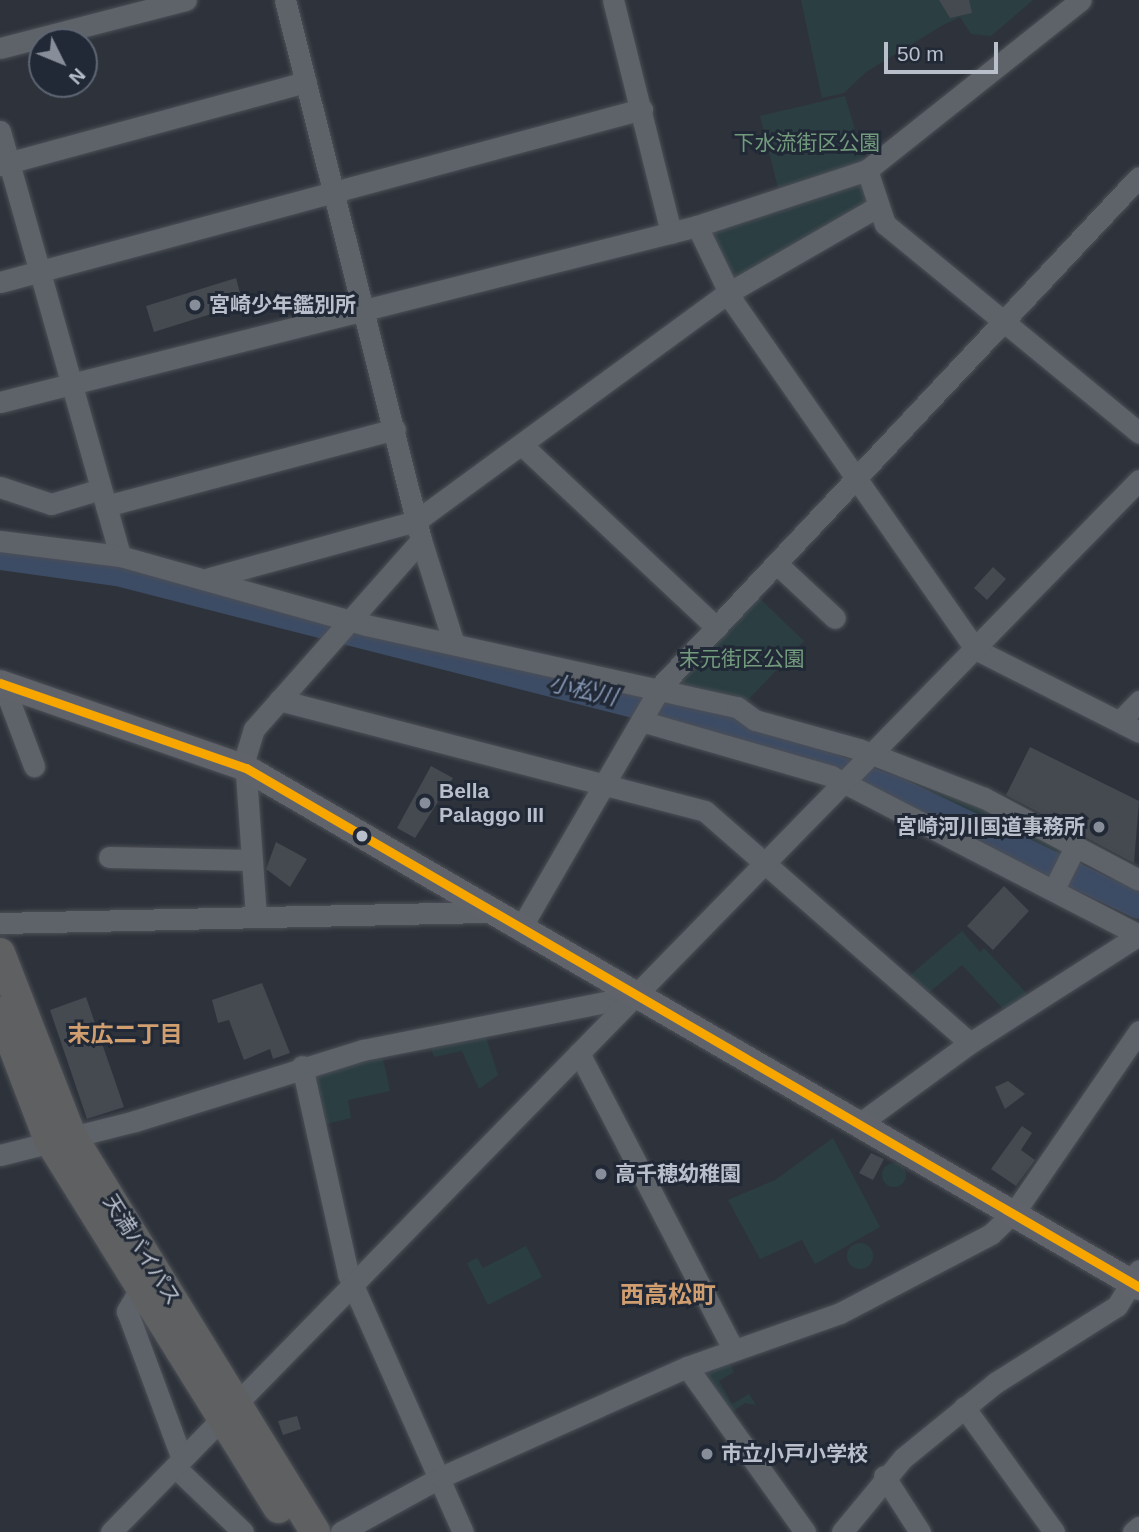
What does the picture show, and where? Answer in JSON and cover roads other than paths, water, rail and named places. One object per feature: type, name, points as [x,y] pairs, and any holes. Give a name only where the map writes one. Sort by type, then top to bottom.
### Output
[{"type":"highway","name":"天満バイパス","points":[[0,953],[60,1136],[229,1412],[293,1532]]},
{"type":"highway","name":"天満バイパス","points":[[0,1012],[60,1136],[140,1289],[316,1532]]},
{"type":"main road","points":[[1,684],[246,768],[1136,1279]]},
{"type":"street","points":[[0,48],[186,0]]},
{"type":"street","points":[[285,0],[365,307],[419,530],[454,644]]},
{"type":"street","points":[[612,0],[642,109],[671,233]]},
{"type":"street","points":[[0,402],[365,307],[671,233],[867,170],[1081,0]]},
{"type":"street","points":[[4,163],[306,82]]},
{"type":"street","points":[[0,282],[332,188],[642,109]]},
{"type":"street","points":[[0,131],[4,163],[120,556]]},
{"type":"street","points":[[867,170],[875,208],[885,224],[1139,433]]},
{"type":"street","points":[[522,926],[661,687],[1139,177]]},
{"type":"street","points":[[256,917],[246,768],[254,729],[353,622],[419,530],[522,445],[728,293],[875,208]]},
{"type":"street","points":[[697,226],[728,293],[975,649],[1139,732]]},
{"type":"street","points":[[0,488],[51,504],[103,498],[395,429]]},
{"type":"street","points":[[522,445],[717,628]]},
{"type":"street","points":[[111,1532],[579,1053],[642,995],[764,865],[1139,480]]},
{"type":"street","points":[[209,578],[419,530]]},
{"type":"street","points":[[0,541],[120,556],[209,578],[353,622],[661,687],[737,707],[755,720],[984,798],[1139,880]]},
{"type":"street","points":[[777,564],[835,618]]},
{"type":"street","points":[[1,684],[34,766]]},
{"type":"street","points":[[279,700],[606,780],[705,811],[970,1043]]},
{"type":"street","points":[[1120,721],[1139,701]]},
{"type":"street","points":[[641,721],[846,783],[1139,935],[970,1043],[863,1121]]},
{"type":"street","points":[[1054,889],[1075,847]]},
{"type":"street","points":[[109,857],[252,860]]},
{"type":"street","points":[[0,923],[495,912]]},
{"type":"street","points":[[0,1155],[60,1136],[135,1121],[302,1066],[642,995]]},
{"type":"street","points":[[341,1532],[441,1477],[687,1367],[904,1283],[991,1234],[1016,1210],[1139,1031]]},
{"type":"street","points":[[579,1053],[733,1349]]},
{"type":"street","points":[[302,1066],[353,1285],[441,1477],[463,1532]]},
{"type":"street","points":[[842,1532],[884,1476],[964,1407],[1102,1317],[1136,1279]]},
{"type":"street","points":[[140,1289],[127,1311],[178,1463],[243,1532]]},
{"type":"street","points":[[687,1367],[805,1532]]},
{"type":"street","points":[[964,1407],[1054,1532]]},
{"type":"street","points":[[884,1476],[920,1532]]},
{"type":"street","points":[[1133,1532],[1139,1527]]},
{"type":"waterway","name":"小松川","points":[[0,557],[117,573],[724,728],[897,790],[1139,906]]},
{"type":"place","name":"宮崎少年鑑別所","points":[[195,305]]},
{"type":"place","name":"Bella Palaggo III","points":[[425,803]]},
{"type":"place","name":"宮崎河川国道事務所","points":[[1099,827]]},
{"type":"place","name":"高千穂幼稚園","points":[[601,1174]]},
{"type":"place","name":"市立小戸小学校","points":[[707,1454]]},
{"type":"district","name":"末広二丁目","points":[[125,1034]]},
{"type":"district","name":"西高松町","points":[[668,1295]]},
{"type":"park label","name":"下水流街区公園","points":[[807,143]]},
{"type":"park label","name":"末元街区公園","points":[[742,659]]}]
